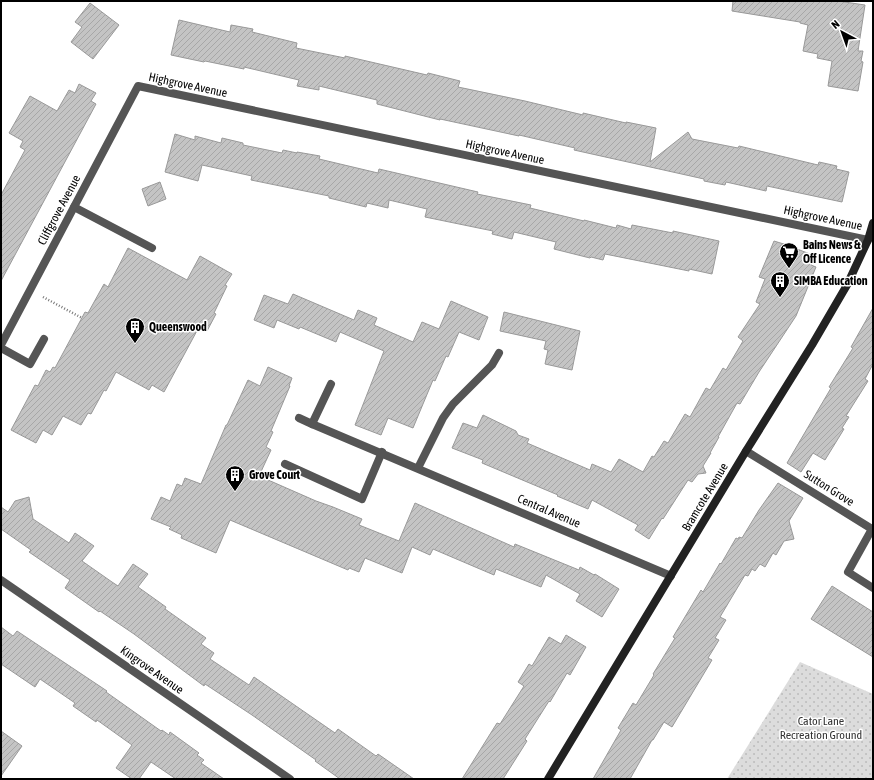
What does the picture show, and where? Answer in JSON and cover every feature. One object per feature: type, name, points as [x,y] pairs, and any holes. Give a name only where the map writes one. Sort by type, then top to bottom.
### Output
[{"type":"street","name":"Cliffgrove Avenue","points":[[1,345],[138,86]]},
{"type":"street","name":"Highgrove Avenue","points":[[138,86],[868,240]]},
{"type":"street","points":[[74,207],[152,248]]},
{"type":"street","name":"Bramcote Avenue","points":[[548,779],[746,451],[812,345],[847,285],[868,240],[873,223]]},
{"type":"street","points":[[1,348],[30,364],[44,339]]},
{"type":"street","points":[[418,468],[443,418],[453,404],[492,365],[499,353]]},
{"type":"street","points":[[312,424],[330,384]]},
{"type":"street","name":"Central Avenue","points":[[299,418],[671,576]]},
{"type":"street","name":"Sutton Grove","points":[[746,451],[872,529],[848,572],[873,588]]},
{"type":"street","points":[[285,464],[362,499],[382,452]]},
{"type":"street","name":"Kingrove Avenue","points":[[1,580],[290,779]]},
{"type":"path","points":[[30,291],[82,318]]},
{"type":"green space","name":"Cator Lane Recreation Ground","points":[[800,662],[873,694],[873,779],[727,779]]},
{"type":"building","points":[[733,1],[838,1],[865,5],[858,51],[863,51],[861,61],[863,62],[858,91],[828,86],[832,61],[817,58],[818,54],[803,51],[808,25],[800,22],[732,11]]},
{"type":"building","points":[[90,3],[119,25],[93,59],[71,42],[82,27],[75,22]]},
{"type":"building","points":[[179,20],[230,32],[231,25],[253,29],[252,32],[297,43],[296,48],[345,58],[345,56],[427,75],[428,73],[460,81],[458,87],[583,115],[583,113],[656,128],[650,162],[688,132],[692,139],[738,148],[739,146],[818,165],[819,162],[837,166],[836,169],[849,172],[842,202],[767,186],[766,191],[726,182],[725,185],[704,181],[704,179],[574,150],[575,148],[519,135],[440,120],[377,104],[377,100],[319,86],[319,90],[297,86],[299,80],[244,67],[244,69],[171,55]]},
{"type":"building","points":[[79,84],[96,93],[91,101],[96,104],[1,281],[1,195],[25,150],[20,147],[23,141],[9,133],[30,96],[57,111],[69,90],[75,93]]},
{"type":"building","points":[[175,134],[195,140],[195,136],[221,143],[222,138],[243,143],[243,145],[282,153],[283,150],[320,156],[319,159],[378,173],[379,169],[478,192],[477,194],[531,205],[530,208],[616,228],[617,225],[631,229],[632,225],[673,233],[673,231],[719,241],[712,274],[689,269],[689,271],[605,254],[603,260],[590,258],[554,249],[556,242],[514,232],[512,239],[492,234],[493,231],[425,217],[427,209],[389,200],[388,208],[367,203],[366,207],[329,198],[329,196],[251,180],[252,176],[202,165],[198,181],[165,172]]},
{"type":"building","points":[[160,182],[166,199],[148,206],[142,189]]},
{"type":"building","points":[[774,241],[815,256],[811,265],[816,267],[796,316],[740,404],[737,403],[703,466],[706,473],[698,474],[692,482],[688,480],[649,539],[635,530],[638,525],[592,500],[588,509],[482,463],[483,460],[452,448],[463,423],[477,428],[483,415],[516,431],[518,435],[529,439],[527,443],[590,470],[592,464],[611,472],[619,459],[643,472],[652,456],[654,457],[664,441],[668,443],[685,414],[690,417],[706,388],[710,390],[723,368],[726,370],[743,341],[738,337],[760,304],[756,302],[765,279],[759,277]]},
{"type":"building","name":"Queenswood","points":[[128,248],[187,280],[200,256],[232,274],[225,285],[227,286],[214,313],[216,314],[207,331],[199,327],[164,392],[152,385],[149,390],[116,372],[91,414],[88,413],[81,425],[63,416],[52,435],[43,430],[36,443],[11,430],[35,385],[38,386],[46,370],[50,372],[53,367],[55,368],[85,312],[88,313],[104,284],[108,287]]},
{"type":"building","points":[[293,294],[354,320],[358,310],[377,318],[374,325],[413,342],[422,322],[439,329],[451,301],[488,317],[479,340],[459,332],[435,381],[433,380],[413,428],[388,418],[381,435],[355,425],[384,351],[340,332],[336,342],[300,327],[299,329],[277,320],[274,328],[254,320],[264,295],[288,304]]},
{"type":"building","points":[[873,308],[873,364],[865,379],[868,381],[846,416],[849,417],[842,428],[844,429],[825,460],[813,453],[801,472],[787,463],[831,388],[829,387],[853,348],[851,347]]},
{"type":"building","points":[[504,312],[580,331],[572,370],[545,364],[548,350],[544,349],[546,341],[500,331]]},
{"type":"building","points":[[268,367],[292,378],[271,431],[273,432],[266,447],[271,450],[259,476],[362,519],[359,525],[399,541],[415,503],[514,547],[515,544],[579,570],[580,567],[594,575],[595,574],[619,589],[602,617],[576,601],[580,594],[546,575],[541,587],[496,569],[494,575],[433,549],[430,555],[412,547],[402,573],[365,558],[359,572],[349,568],[348,570],[230,520],[216,553],[181,538],[182,535],[169,529],[171,527],[151,519],[161,497],[170,501],[177,484],[182,486],[185,478],[201,484],[226,425],[248,380],[260,386]]},
{"type":"building","points":[[778,483],[803,498],[789,521],[794,539],[784,541],[776,555],[773,553],[765,567],[760,564],[755,571],[752,569],[748,576],[745,575],[720,617],[726,620],[715,638],[719,640],[708,658],[712,660],[672,727],[664,722],[630,779],[593,779],[621,730],[618,728],[633,703],[636,705],[675,638],[673,637],[701,590],[703,592],[736,538],[742,538]]},
{"type":"building","points":[[29,497],[33,519],[69,543],[75,533],[94,546],[82,561],[118,586],[133,564],[148,574],[138,587],[166,607],[165,609],[206,638],[201,644],[214,653],[210,659],[249,685],[254,677],[335,733],[338,729],[376,756],[378,754],[414,779],[340,779],[315,761],[316,760],[252,715],[205,684],[204,686],[134,634],[65,588],[70,580],[29,552],[31,550],[1,529],[1,507],[8,512],[15,501]]},
{"type":"building","points":[[832,586],[873,612],[873,657],[811,619]]},
{"type":"building","points":[[1,627],[13,636],[17,631],[107,691],[106,692],[161,731],[162,730],[169,735],[170,732],[199,753],[197,755],[204,760],[201,763],[224,779],[176,779],[151,762],[139,779],[132,779],[116,768],[132,745],[97,720],[96,722],[73,706],[75,703],[40,679],[35,687],[1,664]]},
{"type":"building","points":[[566,635],[586,647],[570,675],[567,673],[550,702],[549,701],[525,739],[527,741],[503,779],[462,779],[497,723],[500,724],[524,686],[518,682],[529,664],[532,666],[549,637],[561,644]]},
{"type":"building","points":[[1,731],[22,746],[1,776]]},
{"type":"place","name":"Bains News & Off Licence","points":[[789,269]]},
{"type":"place","name":"SIMBA Education","points":[[780,298]]},
{"type":"place","name":"Queenswood","points":[[135,344]]},
{"type":"place","name":"Grove Court","points":[[235,492]]}]
